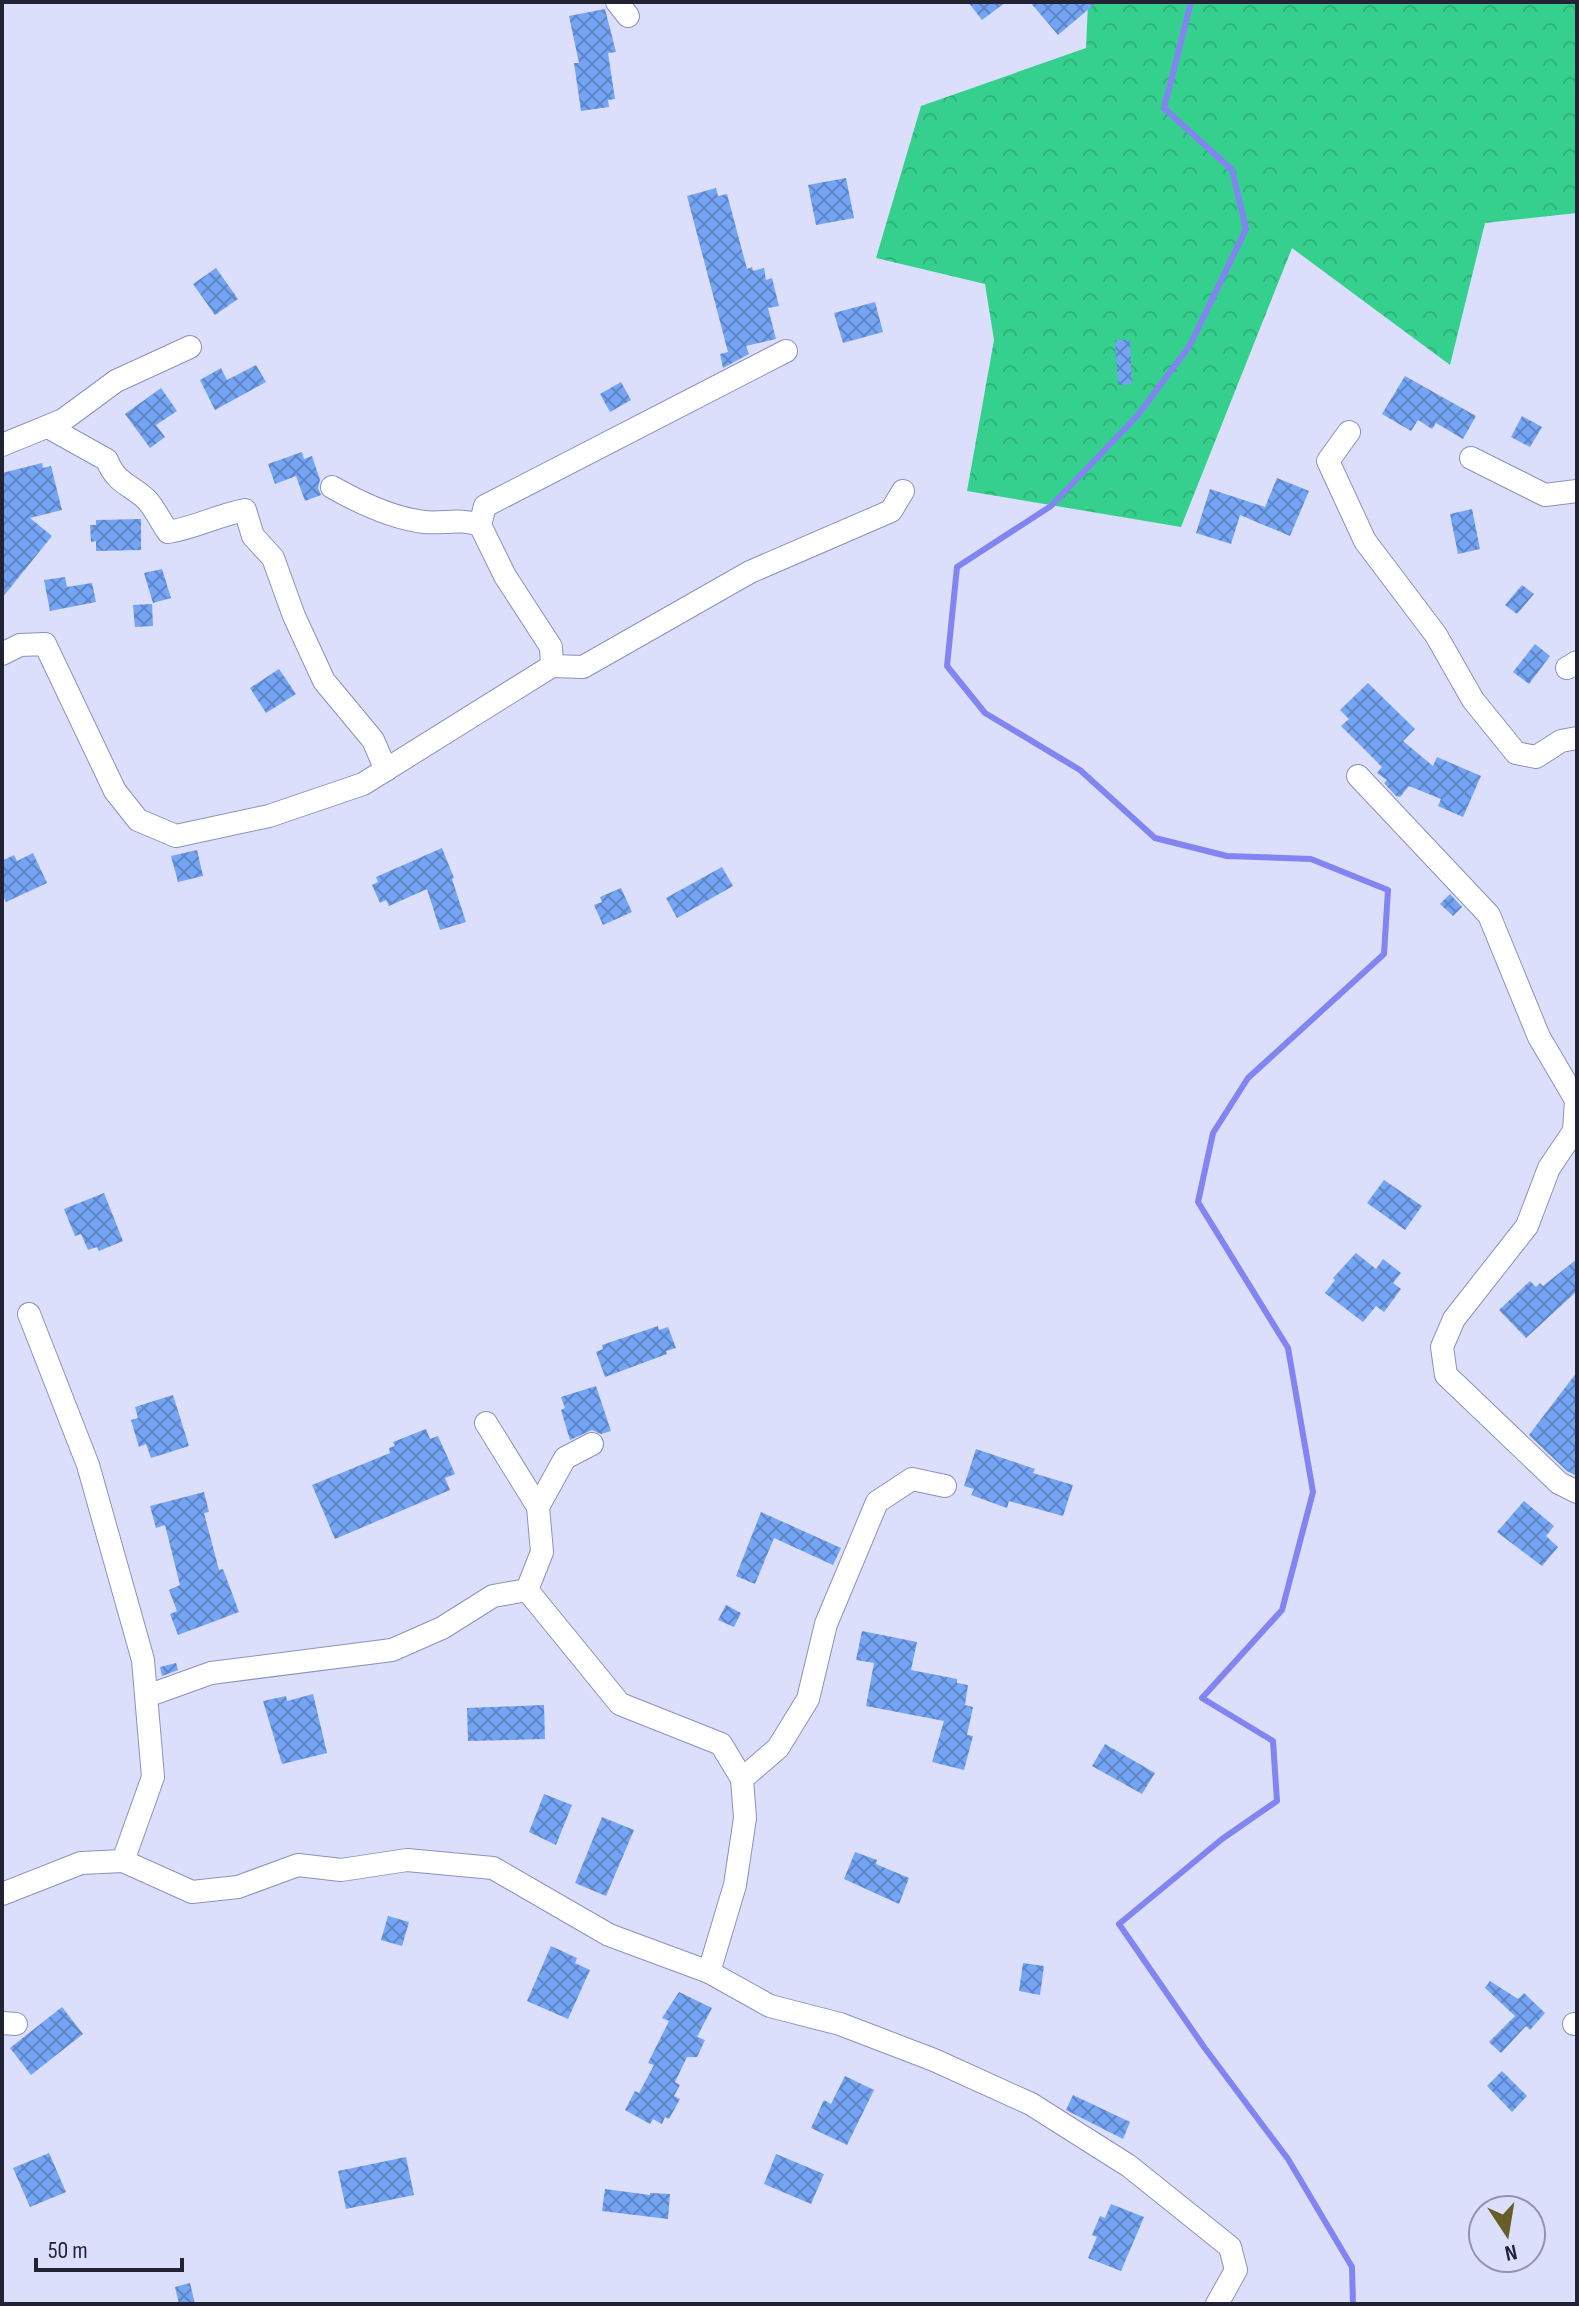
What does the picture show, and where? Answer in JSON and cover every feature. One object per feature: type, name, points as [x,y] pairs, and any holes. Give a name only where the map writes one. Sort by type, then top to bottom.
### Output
[{"type":"street","points":[[2,445],[63,420],[116,381],[190,347]]},
{"type":"street","points":[[552,666],[551,647],[505,576],[480,525],[485,506],[786,351]]},
{"type":"street","points":[[48,427],[107,460],[111,470],[125,485],[147,500],[168,532],[186,529],[221,514],[245,510],[253,536],[273,558],[294,616],[324,681],[373,740],[386,770]]},
{"type":"street","points":[[1349,432],[1328,461],[1365,541],[1436,635],[1473,700],[1516,753],[1536,757],[1561,741],[1577,738]]},
{"type":"street","points":[[1471,458],[1545,495],[1577,491]]},
{"type":"street","points":[[332,487],[368,507],[425,522],[465,520],[480,525]]},
{"type":"street","points":[[2,654],[20,645],[45,644],[115,791],[138,820],[176,836],[269,816],[363,784],[552,666],[583,667],[750,572],[891,511],[903,491]]},
{"type":"street","points":[[1358,776],[1489,915],[1539,1037],[1576,1100],[1574,1131],[1549,1168],[1527,1226],[1454,1319],[1442,1347],[1446,1375],[1559,1483],[1577,1492]]},
{"type":"street","points":[[29,1314],[88,1465],[143,1660],[153,1777],[123,1861]]},
{"type":"street","points":[[486,1423],[538,1507],[542,1552],[527,1590]]},
{"type":"street","points":[[538,1507],[565,1458],[592,1444]]},
{"type":"street","points":[[742,1779],[778,1748],[808,1699],[826,1624],[877,1502],[912,1479],[945,1486]]},
{"type":"street","points":[[147,1696],[211,1673],[392,1650],[442,1628],[493,1596],[527,1590]]},
{"type":"street","points":[[527,1590],[620,1704],[721,1744],[742,1779],[745,1818],[735,1885],[709,1972]]},
{"type":"street","points":[[2,1894],[81,1863],[123,1861],[192,1892],[238,1887],[298,1865],[341,1870],[407,1860],[493,1868],[609,1935],[709,1972],[770,2006],[840,2024],[934,2060],[1031,2104],[1129,2166],[1230,2247],[1236,2270],[1217,2304]]},
{"type":"green space","points":[[1088,2],[1577,2],[1577,213],[1485,223],[1450,365],[1292,248],[1181,527],[967,491],[994,340],[985,284],[876,258],[921,106],[1086,48]]},
{"type":"building","points":[[968,2],[1006,2],[982,20]]},
{"type":"building","points":[[1030,2],[1097,2],[1058,35]]},
{"type":"building","points":[[605,9],[616,52],[608,53],[615,99],[608,100],[609,107],[581,111],[574,63],[579,63],[569,16]]},
{"type":"building","points":[[846,178],[854,218],[816,225],[808,185]]},
{"type":"building","points":[[716,188],[718,196],[727,194],[747,269],[764,268],[766,280],[772,278],[779,306],[768,308],[776,339],[746,346],[749,354],[723,368],[720,354],[728,352],[687,196]]},
{"type":"building","points":[[216,268],[238,299],[215,315],[193,284]]},
{"type":"building","points":[[875,302],[883,332],[843,343],[834,313]]},
{"type":"building","points":[[1115,340],[1130,340],[1132,384],[1118,385]]},
{"type":"building","points":[[256,365],[266,382],[215,410],[200,380],[221,368],[227,380]]},
{"type":"building","points":[[1405,376],[1476,416],[1463,439],[1436,423],[1432,429],[1418,420],[1411,431],[1382,414]]},
{"type":"building","points":[[621,382],[631,400],[610,412],[600,394]]},
{"type":"building","points":[[161,388],[177,411],[156,425],[165,437],[150,448],[125,414]]},
{"type":"building","points":[[1522,416],[1542,427],[1530,447],[1511,437]]},
{"type":"building","points":[[302,452],[304,459],[312,456],[321,495],[305,501],[296,476],[275,484],[268,464]]},
{"type":"building","points":[[42,463],[43,468],[51,466],[62,510],[30,518],[52,536],[2,598],[2,473]]},
{"type":"building","points":[[1277,478],[1309,491],[1290,536],[1240,515],[1231,544],[1196,533],[1210,489],[1265,507]]},
{"type":"building","points":[[1472,509],[1480,549],[1458,554],[1450,514]]},
{"type":"building","points":[[141,519],[141,550],[96,551],[96,541],[91,542],[90,525],[96,525],[96,520]]},
{"type":"building","points":[[162,569],[171,598],[153,603],[144,573]]},
{"type":"building","points":[[65,577],[67,587],[92,583],[96,602],[50,611],[44,580]]},
{"type":"building","points":[[1522,585],[1534,594],[1517,614],[1505,605]]},
{"type":"building","points":[[152,604],[153,626],[135,627],[133,605]]},
{"type":"building","points":[[1535,644],[1550,656],[1529,684],[1513,672]]},
{"type":"building","points":[[279,669],[296,694],[266,713],[250,688]]},
{"type":"building","points":[[1368,683],[1415,729],[1403,741],[1433,766],[1437,757],[1481,776],[1463,817],[1438,806],[1441,799],[1409,786],[1400,797],[1396,796],[1384,783],[1387,780],[1377,773],[1382,767],[1341,726],[1349,719],[1340,710]]},
{"type":"building","points":[[442,848],[466,922],[440,930],[427,889],[389,906],[386,900],[380,903],[372,885],[378,882],[376,877]]},
{"type":"building","points":[[197,850],[203,876],[178,882],[171,856]]},
{"type":"building","points":[[33,853],[47,883],[6,902],[2,894],[2,861],[14,855],[17,861]]},
{"type":"building","points":[[722,867],[733,886],[677,918],[666,898]]},
{"type":"building","points":[[621,888],[632,912],[603,925],[594,905],[602,902],[600,897]]},
{"type":"building","points":[[1450,894],[1462,907],[1453,916],[1440,904]]},
{"type":"building","points":[[1384,1180],[1422,1206],[1405,1230],[1367,1203]]},
{"type":"building","points":[[104,1193],[123,1241],[99,1251],[97,1247],[88,1250],[81,1234],[75,1236],[64,1209]]},
{"type":"building","points":[[1356,1253],[1376,1269],[1383,1259],[1401,1273],[1393,1283],[1401,1289],[1384,1312],[1376,1306],[1363,1322],[1325,1293],[1335,1280],[1333,1278]]},
{"type":"building","points":[[1577,1259],[1577,1291],[1526,1338],[1499,1310],[1530,1281],[1536,1287],[1540,1283],[1543,1286]]},
{"type":"building","points":[[658,1326],[659,1330],[668,1327],[676,1348],[605,1377],[596,1352],[603,1349],[602,1345]]},
{"type":"building","points":[[1577,1372],[1577,1476],[1567,1471],[1529,1435]]},
{"type":"building","points":[[596,1386],[611,1431],[601,1434],[592,1430],[570,1440],[561,1410],[565,1408],[561,1397]]},
{"type":"building","points":[[173,1395],[189,1446],[151,1458],[146,1444],[139,1447],[131,1420],[138,1418],[135,1407]]},
{"type":"building","points":[[426,1429],[430,1439],[438,1436],[455,1474],[445,1478],[450,1490],[335,1539],[312,1485],[390,1453],[389,1448],[395,1446],[393,1442]]},
{"type":"building","points":[[976,1449],[1035,1469],[1033,1473],[1073,1485],[1063,1516],[1009,1501],[1007,1508],[971,1495],[974,1489],[964,1486]]},
{"type":"building","points":[[204,1492],[209,1512],[204,1513],[219,1570],[223,1569],[239,1612],[178,1635],[170,1614],[177,1611],[169,1590],[180,1585],[165,1525],[156,1528],[150,1506]]},
{"type":"building","points":[[1524,1501],[1554,1526],[1546,1536],[1558,1547],[1542,1566],[1497,1532]]},
{"type":"building","points":[[761,1512],[841,1548],[833,1565],[774,1538],[755,1584],[736,1576]]},
{"type":"building","points":[[726,1605],[741,1613],[734,1627],[718,1620]]},
{"type":"building","points":[[862,1631],[917,1642],[911,1670],[957,1679],[957,1683],[968,1685],[965,1705],[973,1707],[967,1735],[973,1736],[964,1770],[932,1762],[944,1721],[866,1706],[874,1663],[856,1660]]},
{"type":"building","points":[[176,1663],[178,1670],[162,1676],[160,1667]]},
{"type":"building","points":[[313,1694],[327,1753],[282,1764],[263,1701],[286,1696],[287,1701]]},
{"type":"building","points":[[544,1705],[545,1739],[468,1741],[467,1708]]},
{"type":"building","points":[[1105,1744],[1155,1773],[1142,1794],[1092,1766]]},
{"type":"building","points":[[544,1794],[572,1805],[556,1845],[529,1832]]},
{"type":"building","points":[[602,1817],[634,1830],[606,1896],[575,1883]]},
{"type":"building","points":[[855,1852],[909,1878],[899,1904],[844,1879]]},
{"type":"building","points":[[388,1916],[409,1922],[402,1946],[381,1940]]},
{"type":"building","points":[[551,1946],[577,1958],[575,1963],[590,1970],[568,2019],[527,2001]]},
{"type":"building","points":[[1023,1963],[1044,1966],[1040,1995],[1019,1991]]},
{"type":"building","points":[[1490,1981],[1518,1999],[1524,1993],[1545,2013],[1530,2030],[1526,2026],[1501,2053],[1489,2042],[1515,2016],[1485,1988]]},
{"type":"building","points":[[679,1992],[712,2008],[697,2037],[705,2040],[697,2057],[687,2057],[675,2082],[680,2085],[674,2096],[680,2099],[669,2119],[665,2117],[662,2124],[653,2119],[650,2124],[625,2110],[635,2091],[639,2093],[654,2065],[648,2063],[669,2021],[662,2018]]},
{"type":"building","points":[[62,2007],[83,2034],[31,2075],[10,2048]]},
{"type":"building","points":[[1502,2071],[1527,2096],[1512,2112],[1487,2086]]},
{"type":"building","points":[[845,2076],[874,2090],[847,2145],[811,2128],[824,2100],[831,2104]]},
{"type":"building","points":[[1073,2095],[1130,2122],[1123,2139],[1066,2110]]},
{"type":"building","points":[[49,2153],[66,2192],[30,2207],[13,2168]]},
{"type":"building","points":[[776,2154],[824,2174],[811,2204],[764,2184]]},
{"type":"building","points":[[406,2157],[414,2195],[346,2209],[338,2171]]},
{"type":"building","points":[[605,2189],[650,2195],[670,2194],[668,2219],[602,2211]]},
{"type":"building","points":[[1111,2204],[1144,2217],[1121,2271],[1088,2258],[1097,2237],[1092,2235],[1100,2216],[1105,2218]]},
{"type":"building","points":[[190,2283],[195,2304],[179,2304],[175,2287]]},
{"type":"waterway","points":[[1191,2],[1164,108],[1232,170],[1246,229],[1190,345],[1138,415],[1051,506],[957,567],[947,666],[985,713],[1080,770],[1155,838],[1227,856],[1311,859],[1388,890],[1384,954],[1248,1078],[1213,1133],[1198,1202],[1288,1348],[1313,1492],[1282,1610],[1202,1698],[1273,1741],[1277,1801],[1222,1839],[1119,1924],[1204,2047],[1288,2159],[1352,2267],[1353,2304]]}]
